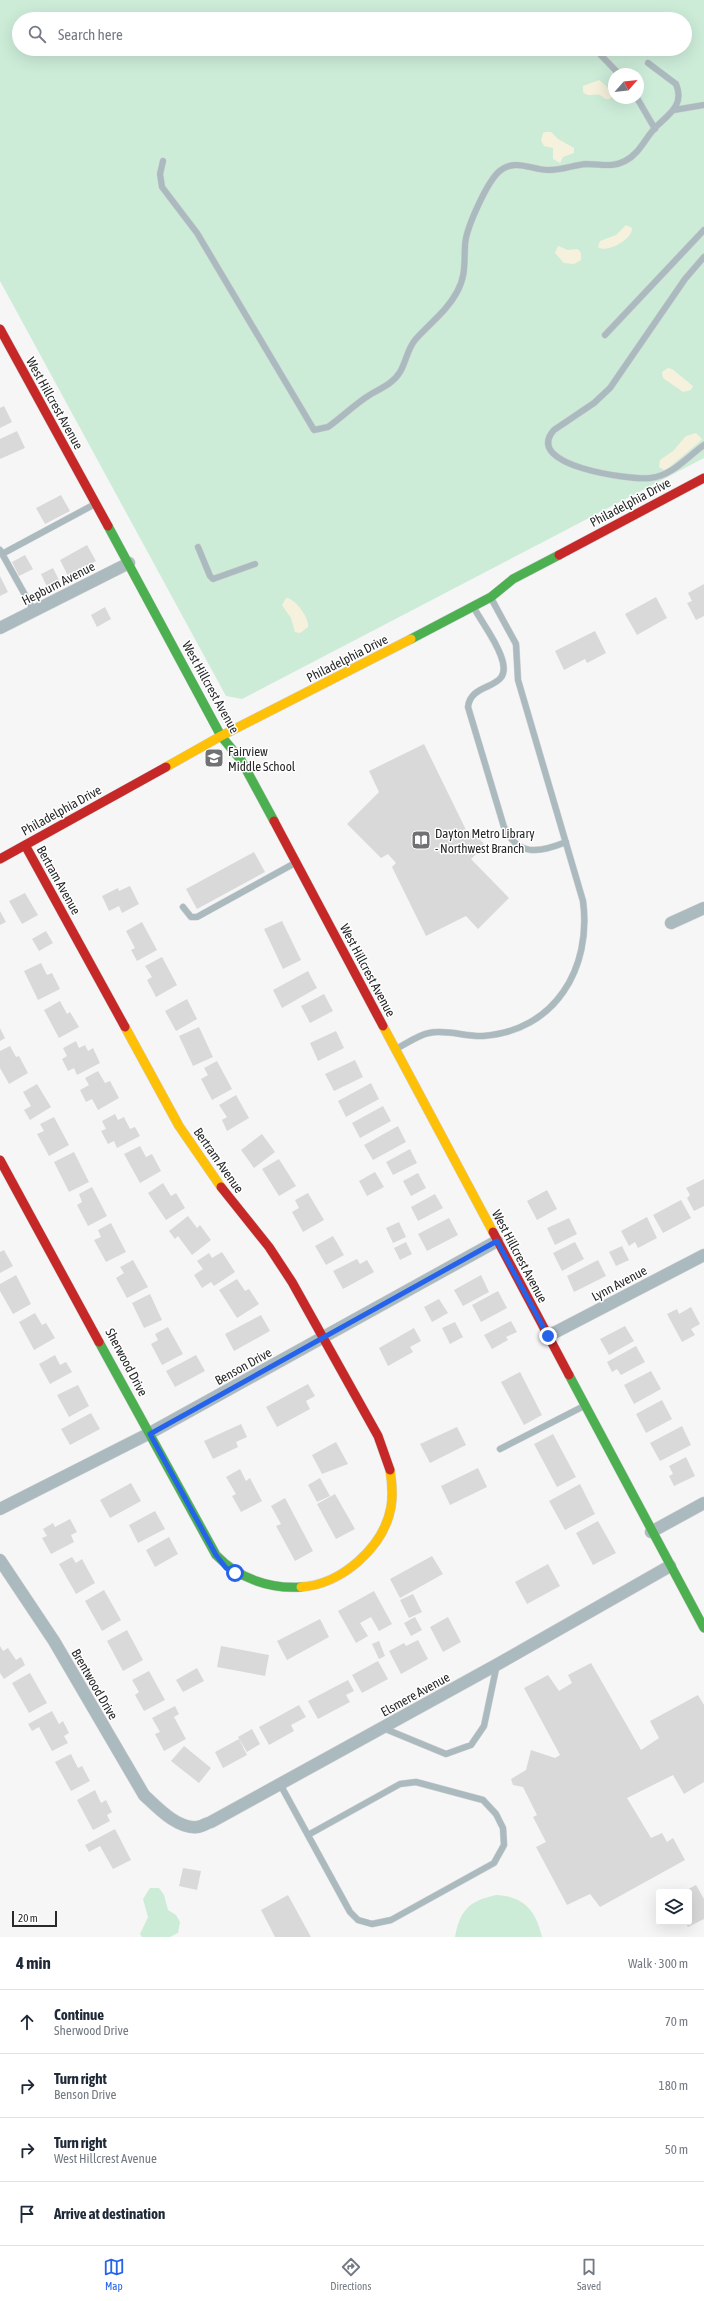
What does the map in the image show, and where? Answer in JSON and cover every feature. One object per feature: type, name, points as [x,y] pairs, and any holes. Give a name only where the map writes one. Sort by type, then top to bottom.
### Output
[{"type":"street","name":"West Hillcrest Avenue","points":[[0,329],[3,344],[96,503],[221,736],[241,760],[396,1049],[651,1532],[704,1628]]},
{"type":"street","name":"Philadelphia Drive","points":[[0,858],[221,736],[473,607],[491,597],[513,579],[704,478]]},
{"type":"street","name":"Hepburn Avenue","points":[[0,628],[129,563]]},
{"type":"street","name":"Bertram Avenue","points":[[25,845],[189,1142],[224,1192],[267,1244],[287,1273],[386,1453],[392,1487],[391,1509],[378,1538],[367,1553],[333,1580],[295,1588],[280,1587],[235,1573]]},
{"type":"street","points":[[671,923],[704,908]]},
{"type":"street","name":"Sherwood Drive","points":[[0,1160],[216,1555],[226,1568],[235,1573]]},
{"type":"street","name":"Benson Drive","points":[[0,1509],[150,1434],[497,1241]]},
{"type":"street","name":"Lynn Avenue","points":[[548,1336],[704,1254]]},
{"type":"street","points":[[651,1532],[704,1503]]},
{"type":"street","name":"Brentwood Drive","points":[[0,1560],[54,1641],[144,1795],[170,1817]]},
{"type":"street","name":"Elsmere Avenue","points":[[170,1817],[184,1825],[197,1827],[211,1822],[498,1664],[670,1566]]},
{"type":"lane","points":[[602,56],[613,68]]},
{"type":"lane","points":[[163,161],[160,174],[162,187],[197,233],[288,384],[306,419],[314,430],[321,430],[328,428],[368,396],[392,381],[400,372],[408,350],[438,317],[457,293],[465,274],[465,244],[472,222],[488,187],[500,170],[521,164],[550,170],[587,164],[615,166],[633,156],[645,144],[655,129],[674,110],[679,99],[676,84],[648,63]]},
{"type":"lane","points":[[640,104],[655,129]]},
{"type":"lane","points":[[674,110],[704,106]]},
{"type":"lane","points":[[605,335],[704,230]]},
{"type":"lane","points":[[704,257],[685,279],[610,388],[594,403],[554,430],[549,435],[548,441],[552,452],[564,462],[585,469],[634,478],[661,476],[683,463],[704,445]]},
{"type":"lane","points":[[34,611],[1,552],[96,503]]},
{"type":"lane","points":[[198,547],[210,576],[213,579],[255,564]]},
{"type":"lane","points":[[396,1049],[428,1033],[483,1036],[508,1032],[524,1025],[539,1016],[561,995],[571,981],[580,961],[586,921],[583,901],[518,680],[516,644],[491,597]]},
{"type":"lane","points":[[473,607],[498,650],[503,668],[501,679],[497,683],[473,694],[469,700],[468,707],[504,827],[509,838],[529,851],[550,848],[566,842]]},
{"type":"lane","points":[[503,668],[517,667]]},
{"type":"lane","points":[[183,907],[191,917],[197,917],[295,863]]},
{"type":"lane","points":[[500,1449],[584,1406]]},
{"type":"lane","points":[[383,1728],[446,1754],[470,1745],[484,1726],[498,1664]]},
{"type":"lane","points":[[280,1784],[350,1912],[358,1920],[372,1924],[391,1920],[494,1863],[504,1845],[503,1828],[496,1814],[483,1800],[416,1782],[400,1784],[308,1835]]},
{"type":"green space","points":[[0,0],[704,0],[704,458],[242,699],[226,696],[0,281]]},
{"type":"green space","points":[[150,1888],[159,1888],[164,1895],[168,1910],[176,1915],[180,1922],[178,1933],[170,1937],[142,1937],[140,1934],[148,1917],[143,1899]]},
{"type":"green space","points":[[496,1895],[514,1898],[527,1907],[536,1920],[542,1937],[455,1937],[460,1920],[467,1908],[479,1900]]},
{"type":"sand","points":[[599,80],[608,88],[608,99],[605,99],[600,95],[585,94],[583,92],[583,86]]},
{"type":"sand","points":[[551,132],[558,139],[574,148],[574,153],[563,157],[560,163],[553,159],[553,148],[544,146],[541,140],[543,133]]},
{"type":"sand","points":[[626,225],[632,228],[628,237],[624,241],[607,249],[598,247],[600,241],[616,235]]},
{"type":"sand","points":[[558,246],[568,250],[578,249],[581,253],[581,260],[574,264],[564,263],[555,253]]},
{"type":"sand","points":[[668,368],[672,369],[693,386],[691,390],[683,392],[663,378],[662,372]]},
{"type":"sand","points":[[696,433],[702,439],[700,441],[667,469],[664,470],[659,467],[660,460],[673,451],[686,436]]},
{"type":"sand","points":[[286,598],[294,601],[307,619],[308,627],[300,633],[295,632],[291,618],[282,605]]},
{"type":"building","points":[[4,406],[12,422],[0,428],[0,408]]},
{"type":"building","points":[[17,431],[25,448],[0,459],[0,439]]},
{"type":"building","points":[[61,495],[70,511],[45,524],[36,508]]},
{"type":"building","points":[[87,545],[96,561],[68,576],[60,560]]},
{"type":"building","points":[[25,555],[33,569],[19,576],[12,562]]},
{"type":"building","points":[[53,568],[59,580],[47,587],[41,574]]},
{"type":"building","points":[[0,576],[8,592],[0,596]]},
{"type":"building","points":[[704,584],[704,616],[696,620],[687,603],[692,601],[688,593]]},
{"type":"building","points":[[656,597],[667,618],[637,635],[625,614]]},
{"type":"building","points":[[105,607],[111,619],[97,627],[91,615]]},
{"type":"building","points":[[595,631],[606,653],[587,663],[585,659],[564,670],[555,651]]},
{"type":"building","name":"Dayton Metro Library - Northwest Branch","points":[[424,744],[468,834],[473,832],[485,845],[471,859],[509,898],[478,929],[466,916],[426,936],[392,867],[396,863],[388,854],[381,858],[347,824],[379,792],[369,771]]},
{"type":"building","points":[[254,852],[265,872],[197,909],[186,889]]},
{"type":"building","points":[[130,886],[139,904],[122,913],[119,906],[109,911],[102,896],[118,888],[119,891]]},
{"type":"building","points":[[25,893],[38,915],[22,924],[9,901]]},
{"type":"building","points":[[0,911],[6,922],[0,925]]},
{"type":"building","points":[[282,921],[301,960],[283,969],[264,929]]},
{"type":"building","points":[[142,922],[157,950],[137,961],[131,950],[135,948],[126,931]]},
{"type":"building","points":[[46,931],[53,943],[39,951],[32,939]]},
{"type":"building","points":[[162,957],[177,985],[156,997],[147,980],[152,977],[145,966]]},
{"type":"building","points":[[41,963],[47,975],[52,973],[60,989],[38,1000],[24,971]]},
{"type":"building","points":[[308,971],[317,988],[282,1008],[273,990]]},
{"type":"building","points":[[324,994],[333,1011],[310,1023],[301,1006]]},
{"type":"building","points":[[187,999],[197,1019],[176,1031],[165,1011]]},
{"type":"building","points":[[60,1001],[67,1014],[70,1012],[79,1027],[59,1038],[44,1010]]},
{"type":"building","points":[[199,1027],[213,1057],[193,1066],[179,1036]]},
{"type":"building","points":[[0,1028],[5,1038],[0,1041]]},
{"type":"building","points":[[336,1031],[344,1048],[318,1061],[310,1043]]},
{"type":"building","points":[[76,1041],[79,1048],[85,1045],[88,1051],[93,1048],[100,1063],[77,1075],[74,1068],[68,1071],[62,1059],[67,1056],[63,1048]]},
{"type":"building","points":[[10,1046],[16,1057],[19,1056],[28,1073],[9,1084],[0,1068],[0,1051]]},
{"type":"building","points":[[355,1060],[363,1077],[334,1091],[325,1074]]},
{"type":"building","points":[[217,1061],[232,1089],[212,1100],[201,1079],[208,1075],[204,1068]]},
{"type":"building","points":[[98,1071],[105,1083],[110,1081],[119,1098],[98,1110],[92,1099],[86,1102],[80,1090],[89,1085],[85,1078]]},
{"type":"building","points":[[371,1083],[379,1099],[346,1117],[338,1101]]},
{"type":"building","points":[[37,1084],[51,1107],[30,1120],[24,1110],[31,1106],[23,1092]]},
{"type":"building","points":[[236,1095],[249,1118],[227,1131],[222,1120],[227,1117],[219,1105]]},
{"type":"building","points":[[383,1106],[391,1121],[360,1138],[352,1123]]},
{"type":"building","points":[[115,1114],[118,1120],[124,1117],[130,1129],[135,1127],[140,1136],[117,1148],[114,1141],[108,1144],[101,1131],[106,1129],[102,1121]]},
{"type":"building","points":[[54,1117],[69,1145],[49,1156],[37,1134],[44,1131],[40,1124]]},
{"type":"building","points":[[398,1126],[406,1142],[373,1160],[364,1145]]},
{"type":"building","points":[[262,1134],[275,1152],[254,1168],[241,1150]]},
{"type":"building","points":[[140,1146],[146,1157],[152,1154],[161,1171],[140,1183],[124,1154]]},
{"type":"building","points":[[410,1149],[417,1163],[393,1175],[386,1162]]},
{"type":"building","points":[[74,1152],[89,1182],[69,1192],[54,1162]]},
{"type":"building","points":[[279,1159],[296,1186],[279,1196],[262,1169]]},
{"type":"building","points":[[375,1172],[384,1187],[367,1196],[359,1181]]},
{"type":"building","points":[[418,1173],[426,1188],[411,1196],[403,1181]]},
{"type":"building","points":[[704,1179],[704,1206],[694,1211],[687,1198],[690,1195],[686,1188]]},
{"type":"building","points":[[163,1183],[171,1196],[176,1193],[185,1208],[166,1220],[148,1193]]},
{"type":"building","points":[[92,1187],[107,1216],[88,1226],[77,1205],[82,1202],[79,1194]]},
{"type":"building","points":[[547,1190],[557,1209],[537,1220],[527,1201]]},
{"type":"building","points":[[308,1193],[324,1220],[303,1232],[292,1212],[299,1208],[295,1200]]},
{"type":"building","points":[[435,1194],[443,1208],[418,1221],[411,1207]]},
{"type":"building","points":[[681,1200],[691,1218],[663,1233],[653,1215]]},
{"type":"building","points":[[188,1216],[197,1228],[200,1225],[211,1240],[192,1255],[178,1236],[175,1239],[169,1231]]},
{"type":"building","points":[[647,1217],[657,1238],[638,1248],[635,1242],[629,1246],[621,1231]]},
{"type":"building","points":[[449,1218],[458,1235],[427,1251],[418,1234]]},
{"type":"building","points":[[569,1218],[577,1234],[555,1245],[547,1228]]},
{"type":"building","points":[[399,1222],[406,1237],[393,1243],[386,1228]]},
{"type":"building","points":[[111,1223],[126,1252],[106,1262],[94,1240],[101,1237],[98,1230]]},
{"type":"building","points":[[333,1236],[344,1255],[326,1265],[315,1246]]},
{"type":"building","points":[[406,1242],[412,1254],[400,1260],[394,1248]]},
{"type":"building","points":[[575,1242],[584,1259],[562,1271],[553,1253]]},
{"type":"building","points":[[622,1246],[629,1260],[616,1266],[609,1252]]},
{"type":"building","points":[[4,1250],[13,1266],[0,1273],[0,1252]]},
{"type":"building","points":[[222,1252],[235,1272],[214,1286],[211,1282],[202,1288],[194,1275],[203,1269],[197,1261],[209,1253],[212,1258]]},
{"type":"building","points":[[357,1259],[360,1264],[367,1260],[374,1272],[343,1289],[333,1271]]},
{"type":"building","points":[[133,1260],[148,1287],[127,1298],[116,1278],[124,1273],[120,1267]]},
{"type":"building","points":[[598,1260],[606,1276],[574,1292],[567,1276]]},
{"type":"building","points":[[16,1275],[31,1304],[13,1314],[0,1291],[0,1284]]},
{"type":"building","points":[[481,1275],[489,1292],[463,1306],[454,1290]]},
{"type":"building","points":[[237,1279],[245,1291],[249,1289],[259,1304],[237,1318],[219,1290]]},
{"type":"building","points":[[498,1291],[507,1308],[481,1322],[472,1305]]},
{"type":"building","points":[[150,1294],[162,1320],[144,1328],[132,1303]]},
{"type":"building","points":[[439,1299],[448,1313],[432,1322],[424,1307]]},
{"type":"building","points":[[691,1307],[700,1324],[691,1329],[695,1335],[682,1342],[667,1314],[677,1309],[679,1314]]},
{"type":"building","points":[[35,1313],[42,1325],[46,1323],[55,1338],[34,1350],[19,1322]]},
{"type":"building","points":[[261,1315],[270,1331],[234,1351],[225,1334]]},
{"type":"building","points":[[511,1321],[517,1332],[506,1337],[508,1340],[492,1349],[484,1335]]},
{"type":"building","points":[[455,1322],[463,1337],[450,1344],[442,1328]]},
{"type":"building","points":[[625,1326],[634,1341],[609,1355],[600,1339]]},
{"type":"building","points":[[168,1327],[183,1354],[162,1365],[151,1344],[158,1340],[155,1334]]},
{"type":"building","points":[[414,1328],[421,1341],[410,1347],[413,1352],[388,1366],[379,1348]]},
{"type":"building","points":[[636,1346],[645,1362],[621,1375],[617,1369],[612,1372],[607,1362]]},
{"type":"building","points":[[55,1355],[60,1365],[66,1362],[72,1372],[50,1384],[39,1364]]},
{"type":"building","points":[[196,1355],[205,1371],[175,1387],[166,1371]]},
{"type":"building","points":[[651,1371],[661,1389],[634,1404],[624,1385]]},
{"type":"building","points":[[520,1372],[542,1415],[524,1425],[501,1382]]},
{"type":"building","points":[[308,1384],[315,1396],[306,1401],[310,1409],[277,1427],[266,1407]]},
{"type":"building","points":[[78,1385],[89,1406],[69,1417],[57,1395]]},
{"type":"building","points":[[662,1400],[672,1419],[646,1433],[636,1414]]},
{"type":"building","points":[[91,1413],[100,1429],[70,1445],[61,1429]]},
{"type":"building","points":[[241,1424],[247,1437],[236,1442],[238,1447],[213,1459],[204,1441]]},
{"type":"building","points":[[682,1426],[691,1445],[660,1461],[650,1443]]},
{"type":"building","points":[[457,1427],[466,1445],[430,1463],[420,1444]]},
{"type":"building","points":[[553,1434],[576,1477],[557,1487],[534,1444]]},
{"type":"building","points":[[336,1442],[348,1464],[322,1474],[312,1455]]},
{"type":"building","points":[[686,1457],[695,1476],[674,1486],[669,1476],[673,1474],[669,1466]]},
{"type":"building","points":[[478,1468],[487,1487],[450,1505],[441,1486]]},
{"type":"building","points":[[240,1469],[246,1481],[250,1478],[262,1501],[241,1512],[232,1496],[236,1494],[226,1477]]},
{"type":"building","points":[[320,1478],[330,1496],[317,1502],[308,1485]]},
{"type":"building","points":[[131,1483],[141,1501],[110,1518],[100,1500]]},
{"type":"building","points":[[580,1484],[595,1514],[565,1530],[549,1501]]},
{"type":"building","points":[[335,1494],[355,1529],[336,1539],[317,1504]]},
{"type":"building","points":[[285,1498],[313,1551],[295,1561],[276,1526],[281,1524],[271,1506]]},
{"type":"building","points":[[155,1511],[165,1529],[138,1543],[129,1525]]},
{"type":"building","points":[[70,1519],[77,1532],[71,1535],[74,1542],[51,1554],[42,1538],[47,1536],[43,1529],[53,1523],[55,1527]]},
{"type":"building","points":[[598,1521],[616,1553],[593,1565],[576,1533]]},
{"type":"building","points":[[169,1537],[178,1554],[155,1567],[146,1550]]},
{"type":"building","points":[[432,1556],[443,1574],[400,1598],[390,1579]]},
{"type":"building","points":[[72,1557],[76,1563],[82,1559],[95,1583],[76,1594],[59,1564]]},
{"type":"building","points":[[548,1564],[560,1586],[527,1604],[515,1582]]},
{"type":"building","points":[[104,1590],[121,1620],[102,1631],[85,1601]]},
{"type":"building","points":[[374,1591],[392,1624],[379,1631],[371,1617],[360,1623],[368,1636],[356,1643],[338,1611]]},
{"type":"building","points":[[413,1594],[422,1612],[409,1618],[400,1600]]},
{"type":"building","points":[[415,1617],[422,1630],[411,1636],[404,1623]]},
{"type":"building","points":[[448,1617],[461,1642],[443,1652],[430,1627]]},
{"type":"building","points":[[320,1619],[329,1637],[287,1660],[277,1641]]},
{"type":"building","points":[[127,1630],[143,1660],[123,1671],[107,1641]]},
{"type":"building","points":[[418,1640],[428,1659],[401,1674],[389,1651],[404,1643],[406,1646]]},
{"type":"building","points":[[379,1641],[385,1656],[379,1659],[372,1644]]},
{"type":"building","points":[[0,1646],[3,1651],[8,1648],[16,1660],[21,1657],[25,1665],[4,1679],[0,1673]]},
{"type":"building","points":[[221,1646],[269,1655],[265,1676],[217,1667]]},
{"type":"building","points":[[378,1661],[388,1679],[362,1693],[352,1675]]},
{"type":"building","points":[[591,1663],[641,1750],[659,1738],[650,1721],[698,1695],[704,1705],[704,1782],[684,1794],[673,1775],[627,1798],[651,1838],[662,1833],[667,1842],[673,1838],[685,1860],[600,1907],[590,1894],[567,1905],[536,1847],[546,1842],[533,1817],[537,1815],[523,1787],[513,1785],[511,1779],[526,1770],[531,1750],[555,1758],[560,1755],[524,1688],[548,1675],[559,1691],[572,1683],[568,1675]]},
{"type":"building","points":[[197,1668],[204,1681],[183,1692],[176,1680]]},
{"type":"building","points":[[149,1671],[165,1700],[144,1711],[135,1695],[139,1692],[132,1680]]},
{"type":"building","points":[[30,1673],[47,1703],[29,1713],[12,1683]]},
{"type":"building","points":[[348,1680],[354,1691],[346,1695],[350,1702],[318,1719],[308,1701]]},
{"type":"building","points":[[299,1705],[306,1717],[291,1725],[294,1731],[269,1745],[259,1727]]},
{"type":"building","points":[[175,1706],[179,1714],[174,1717],[186,1739],[164,1751],[155,1734],[160,1732],[152,1718]]},
{"type":"building","points":[[52,1711],[59,1724],[63,1721],[69,1733],[64,1736],[68,1743],[52,1751],[39,1727],[32,1731],[28,1724]]},
{"type":"building","points":[[252,1729],[260,1744],[247,1752],[238,1737]]},
{"type":"building","points":[[239,1739],[247,1755],[223,1768],[215,1752]]},
{"type":"building","points":[[184,1746],[211,1768],[199,1783],[171,1761]]},
{"type":"building","points":[[71,1754],[78,1768],[82,1766],[90,1781],[71,1791],[55,1762]]},
{"type":"building","points":[[95,1790],[101,1803],[106,1800],[112,1812],[107,1815],[110,1821],[93,1830],[77,1800]]},
{"type":"building","points":[[115,1829],[131,1860],[113,1869],[100,1846],[89,1852],[85,1845]]},
{"type":"building","points":[[183,1868],[201,1871],[197,1890],[179,1886]]},
{"type":"building","points":[[696,1885],[704,1899],[704,1919],[692,1925],[692,1889],[689,1889]]},
{"type":"building","points":[[288,1895],[311,1937],[275,1937],[261,1910]]},
{"type":"traffic: fast","points":[[108,526],[221,736],[241,760],[274,821]]},
{"type":"traffic: fast","points":[[411,639],[491,597],[513,579],[559,555]]},
{"type":"traffic: fast","points":[[99,1342],[216,1555],[244,1576],[266,1584],[301,1587]]},
{"type":"traffic: fast","points":[[569,1375],[704,1628]]},
{"type":"traffic: slow","points":[[166,767],[221,736],[411,639]]},
{"type":"traffic: slow","points":[[383,1026],[493,1232]]},
{"type":"traffic: slow","points":[[125,1027],[179,1126],[221,1187]]},
{"type":"traffic: slow","points":[[301,1587],[316,1585],[345,1571],[358,1561],[380,1536],[387,1522],[391,1507],[392,1488],[390,1470]]},
{"type":"traffic: jam","points":[[0,329],[108,526]]},
{"type":"traffic: jam","points":[[559,555],[704,478]]},
{"type":"traffic: jam","points":[[0,859],[166,767]]},
{"type":"traffic: jam","points":[[274,821],[383,1026]]},
{"type":"traffic: jam","points":[[25,845],[125,1027]]},
{"type":"traffic: jam","points":[[0,1160],[99,1342]]},
{"type":"traffic: jam","points":[[221,1187],[269,1247],[292,1282],[378,1436],[390,1470]]},
{"type":"traffic: jam","points":[[493,1232],[569,1375]]},
{"type":"place","name":"Fairview Middle School","points":[[214,758]]},
{"type":"place","name":"Dayton Metro Library - Northwest Branch","points":[[421,840]]},
{"type":"route","points":[[235,1573],[226,1568],[216,1555],[150,1434],[497,1241],[548,1336]]}]
